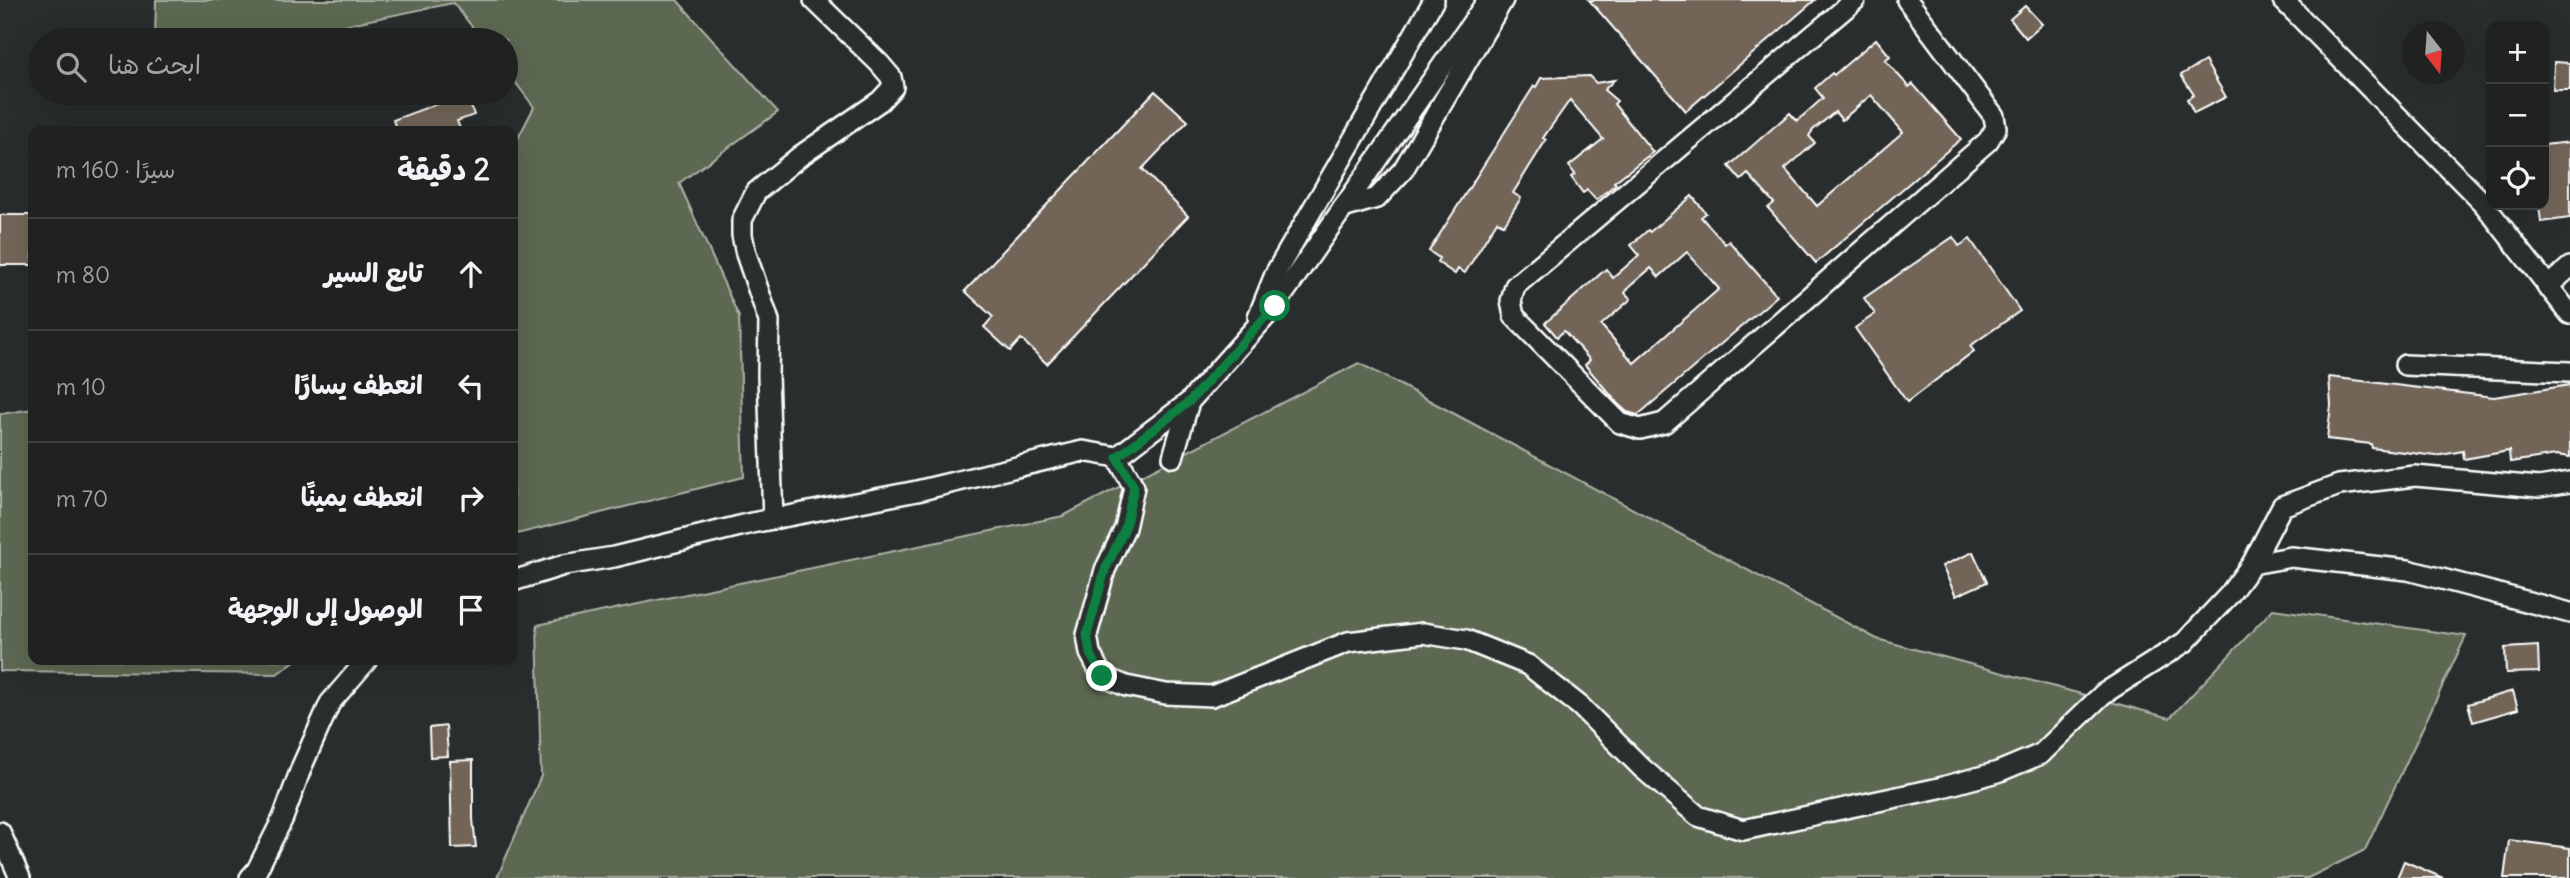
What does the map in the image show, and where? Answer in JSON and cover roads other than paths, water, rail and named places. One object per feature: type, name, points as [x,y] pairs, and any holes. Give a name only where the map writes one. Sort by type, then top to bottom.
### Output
[{"type":"street","points":[[773,519],[769,321],[746,254],[742,220],[755,192],[800,156],[880,101],[893,87],[891,77],[879,63],[814,0]]},
{"type":"street","points":[[1253,330],[1276,272],[1434,0]]},
{"type":"street","points":[[518,579],[564,565],[614,557],[773,519],[917,491],[1083,451],[1117,457],[1189,402],[1275,306],[1488,0]]},
{"type":"street","points":[[1343,208],[1377,198],[1403,170],[1503,0]]},
{"type":"street","points":[[1855,0],[1515,285],[1511,301],[1514,316],[1620,423],[1640,429],[1664,423],[1988,141],[1996,128],[1994,116],[1907,0]]},
{"type":"street","points":[[2283,0],[2483,203],[2570,314]]},
{"type":"street","points":[[2547,286],[2570,267]]},
{"type":"street","points":[[2405,366],[2570,372]]},
{"type":"street","points":[[1173,457],[1189,402]]},
{"type":"street","points":[[1117,457],[1134,487],[1125,528],[1105,570],[1087,635],[1090,653],[1102,676],[1126,686],[1166,694],[1212,696],[1348,642],[1423,633],[1466,640],[1528,666],[1580,706],[1642,768],[1698,816],[1743,830],[1951,785],[1998,772],[2041,754],[2104,695],[2185,642],[2229,595],[2252,564],[2282,506],[2339,485],[2415,476],[2539,487],[2570,482]]},
{"type":"street","points":[[2252,564],[2291,557],[2408,570],[2570,613]]},
{"type":"street","points":[[250,878],[257,870],[283,818],[330,703],[363,665]]},
{"type":"street","points":[[0,832],[20,878]]}]
